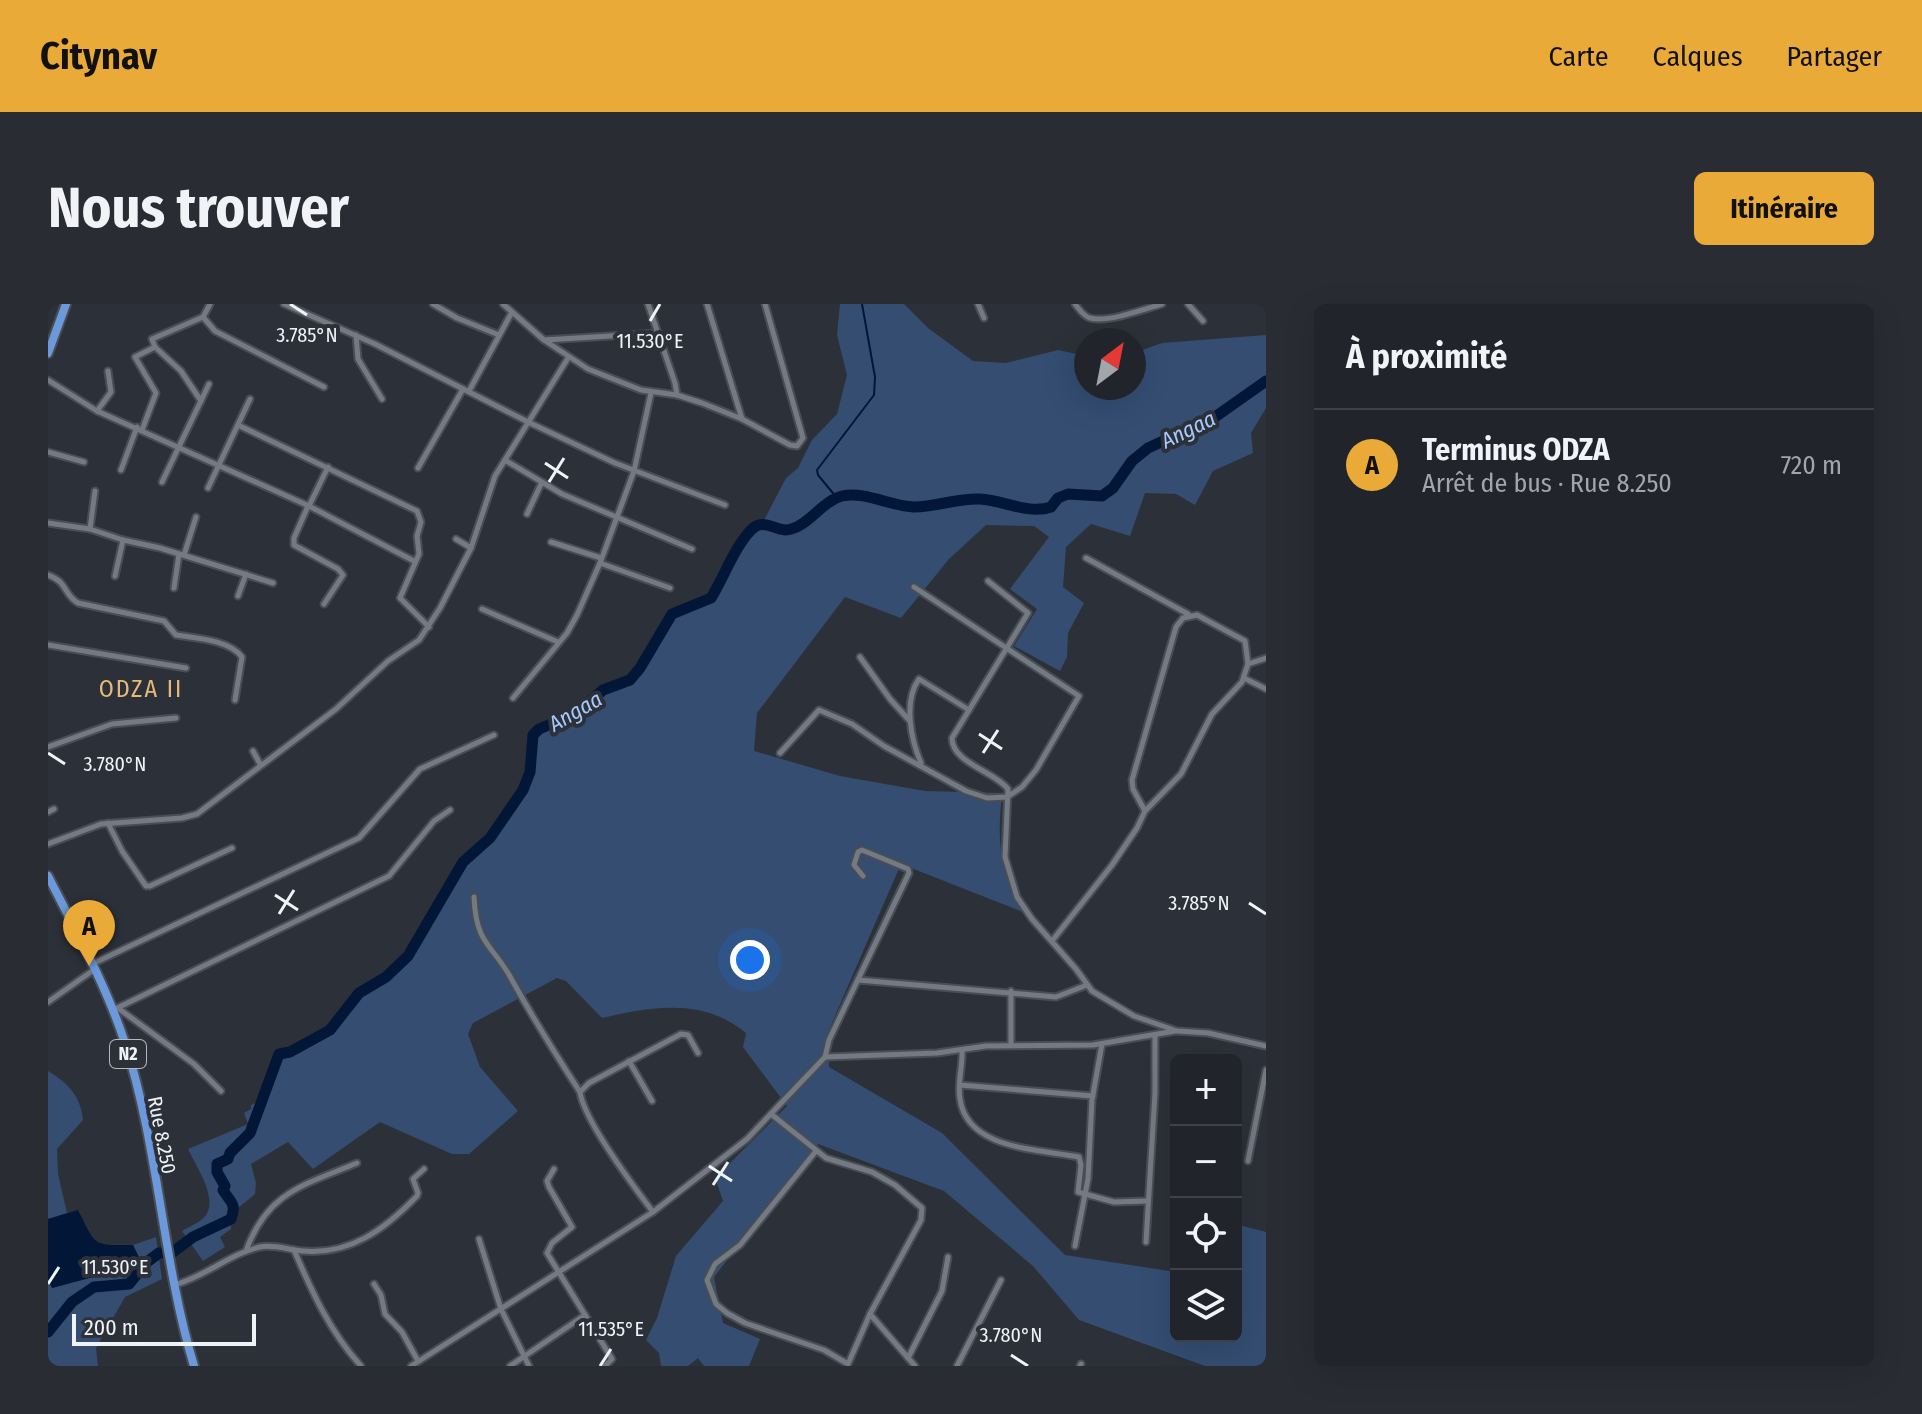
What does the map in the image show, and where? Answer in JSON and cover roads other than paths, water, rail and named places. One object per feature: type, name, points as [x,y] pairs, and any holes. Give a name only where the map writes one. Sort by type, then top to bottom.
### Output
[{"type":"highway","points":[[48,353],[66,304]]},
{"type":"highway","name":"Rue 8.250","points":[[48,876],[116,1009],[144,1119],[173,1286],[194,1366]]},
{"type":"street","points":[[201,401],[181,371],[155,347],[153,337],[203,317],[210,304]]},
{"type":"street","points":[[284,304],[356,335],[528,422],[634,471],[725,505]]},
{"type":"street","points":[[433,304],[457,318],[499,335]]},
{"type":"street","points":[[503,304],[568,358],[651,393],[677,395],[742,419],[793,446],[803,438],[765,304]]},
{"type":"street","points":[[648,304],[677,395]]},
{"type":"street","points":[[707,304],[742,419]]},
{"type":"street","points":[[978,304],[984,318]]},
{"type":"street","points":[[1075,304],[1084,315],[1096,319],[1132,314],[1162,304]]},
{"type":"street","points":[[1188,304],[1203,321]]},
{"type":"street","points":[[418,468],[512,312]]},
{"type":"street","points":[[203,317],[215,331],[324,387]]},
{"type":"street","points":[[544,340],[659,333]]},
{"type":"street","points":[[356,335],[358,359],[382,399]]},
{"type":"street","points":[[121,470],[156,393],[135,357],[155,347]]},
{"type":"street","points":[[48,844],[82,829],[108,823],[193,816],[336,709],[388,661],[419,640],[471,548],[495,476],[568,358]]},
{"type":"street","points":[[97,411],[111,392],[108,371]]},
{"type":"street","points":[[48,380],[97,411],[308,506],[414,561]]},
{"type":"street","points":[[162,482],[209,384]]},
{"type":"street","points":[[513,698],[571,627],[634,471],[651,393]]},
{"type":"street","points":[[208,488],[250,399]]},
{"type":"street","points":[[238,425],[417,511],[421,522],[417,536],[419,554],[400,598],[429,627]]},
{"type":"street","points":[[48,452],[84,462]]},
{"type":"street","points":[[505,460],[541,484],[692,549]]},
{"type":"street","points":[[324,604],[343,575],[338,569],[294,545],[294,538],[328,467]]},
{"type":"street","points":[[527,514],[541,484]]},
{"type":"street","points":[[90,529],[95,491]]},
{"type":"street","points":[[174,588],[196,517]]},
{"type":"street","points":[[48,523],[90,529],[273,583]]},
{"type":"street","points":[[456,539],[471,548]]},
{"type":"street","points":[[115,576],[123,540]]},
{"type":"street","points":[[551,542],[670,588]]},
{"type":"street","points":[[1086,558],[1189,615]]},
{"type":"street","points":[[238,596],[246,574]]},
{"type":"street","points":[[48,575],[61,581],[70,597],[78,603],[164,621],[176,635],[214,642],[238,652],[242,657],[235,700]]},
{"type":"street","points":[[988,581],[1028,611],[1027,617],[952,738],[954,749],[1006,785],[1005,857],[1017,897],[1087,985],[1103,999],[1134,1016],[1177,1031],[1208,1033],[1266,1046]]},
{"type":"street","points":[[780,753],[819,710],[852,724],[884,746],[977,796],[1007,797],[1022,787],[1036,770],[1079,696],[914,587]]},
{"type":"street","points":[[482,609],[558,642]]},
{"type":"street","points":[[1052,941],[1112,865],[1145,811],[1181,774],[1212,714],[1244,678],[1248,647],[1238,635],[1197,615],[1183,618],[1176,627],[1132,780],[1133,789],[1145,811]]},
{"type":"street","points":[[48,645],[186,668]]},
{"type":"street","points":[[860,657],[910,721]]},
{"type":"street","points":[[1248,664],[1266,658]]},
{"type":"street","points":[[1244,678],[1266,689]]},
{"type":"street","points":[[921,764],[910,721],[915,686],[919,679],[969,710]]},
{"type":"street","points":[[48,747],[112,724],[176,718]]},
{"type":"street","points":[[48,1002],[94,966],[359,838],[420,769],[494,735]]},
{"type":"street","points":[[253,751],[260,764]]},
{"type":"street","points":[[221,1091],[194,1064],[116,1009],[389,876],[434,821],[450,810]]},
{"type":"street","points":[[108,823],[122,851],[146,886],[232,848]]},
{"type":"street","points":[[411,1366],[653,1212],[747,1139],[825,1057],[829,1040],[909,873],[908,869],[894,862],[862,850],[858,852],[854,865],[863,876]]},
{"type":"street","points":[[474,897],[475,921],[487,947],[511,976],[527,1010],[580,1092],[595,1126],[616,1161],[653,1212]]},
{"type":"street","points":[[858,980],[1056,997],[1087,985]]},
{"type":"street","points":[[1011,992],[1011,1045]]},
{"type":"street","points":[[825,1057],[937,1053],[1011,1045],[1102,1044],[1177,1031]]},
{"type":"street","points":[[580,1092],[589,1083],[681,1034],[688,1035],[698,1053]]},
{"type":"street","points":[[1146,1242],[1155,1093],[1155,1036]]},
{"type":"street","points":[[1075,1246],[1086,1193],[1093,1096],[1102,1044]]},
{"type":"street","points":[[962,1050],[962,1113],[972,1127],[1000,1144],[1079,1157],[1078,1192],[1114,1202],[1147,1201]]},
{"type":"street","points":[[629,1061],[652,1101]]},
{"type":"street","points":[[1248,1161],[1262,1107],[1266,1070]]},
{"type":"street","points":[[960,1085],[1093,1096]]},
{"type":"street","points":[[771,1114],[826,1158],[872,1172],[895,1185],[922,1208],[921,1220],[870,1314],[848,1365],[824,1350],[745,1323],[727,1313],[716,1304],[707,1280],[715,1264],[740,1245],[816,1151]]},
{"type":"street","points":[[246,1252],[258,1225],[279,1198],[357,1163]]},
{"type":"street","points":[[173,1286],[195,1280],[246,1252],[262,1247],[327,1250],[363,1241],[378,1232],[417,1196],[413,1179],[424,1169]]},
{"type":"street","points":[[554,1169],[547,1181],[572,1227],[549,1248],[550,1260],[612,1359],[605,1366]]},
{"type":"street","points":[[479,1239],[501,1309],[529,1366]]},
{"type":"street","points":[[294,1249],[318,1306],[361,1366]]},
{"type":"street","points":[[908,1358],[942,1291],[948,1257]]},
{"type":"street","points":[[957,1366],[1001,1280]]},
{"type":"street","points":[[374,1284],[381,1295],[385,1314],[402,1332],[418,1361]]},
{"type":"street","points":[[870,1314],[915,1366]]},
{"type":"street","points":[[510,1366],[585,1315]]},
{"type":"waterway","points":[[837,498],[817,470],[874,395],[875,377],[862,304]]},
{"type":"waterway","name":"Angaa","points":[[48,1332],[72,1302],[94,1287],[129,1284],[159,1253],[173,1252],[193,1237],[231,1219],[233,1206],[223,1190],[225,1186],[217,1172],[217,1164],[228,1159],[250,1133],[279,1054],[290,1052],[330,1030],[359,993],[386,977],[408,956],[463,862],[490,838],[523,790],[530,772],[533,735],[539,729],[575,714],[603,690],[630,680],[672,614],[711,598],[739,545],[755,527],[763,524],[793,529],[827,503],[851,495],[914,507],[980,499],[1034,509],[1051,507],[1058,498],[1068,494],[1102,496],[1113,488],[1132,461],[1148,448],[1215,417],[1266,381]]},
{"type":"place","name":"Terminus ODZA","points":[[89,966]]},
{"type":"district","name":"ODZA II","points":[[141,689]]}]
